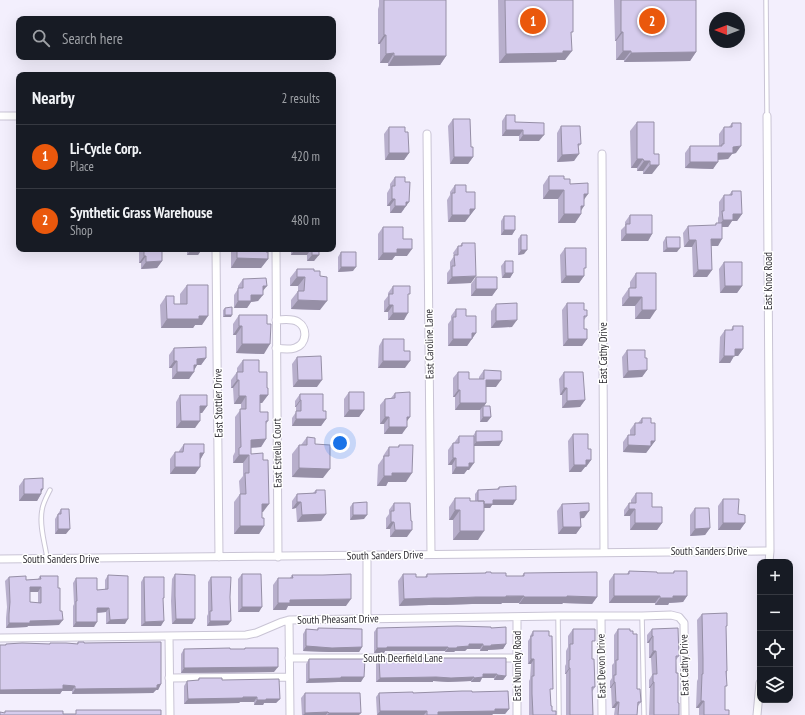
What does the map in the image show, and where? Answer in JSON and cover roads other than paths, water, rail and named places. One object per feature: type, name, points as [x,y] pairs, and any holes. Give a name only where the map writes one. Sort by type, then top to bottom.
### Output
[{"type":"street","points":[[0,116],[16,116]]},
{"type":"street","name":"East Knox Road","points":[[767,116],[769,559]]},
{"type":"street","name":"East Caroline Lane","points":[[427,134],[431,554]]},
{"type":"street","name":"East Cathy Drive","points":[[602,154],[604,552]]},
{"type":"street","name":"East Stottler Drive","points":[[216,252],[219,557]]},
{"type":"street","name":"East Estrella Court","points":[[276,252],[278,557]]},
{"type":"street","points":[[276,320],[290,320],[298,322],[302,325],[305,334],[299,347],[276,348]]},
{"type":"street","name":"South Sanders Drive","points":[[0,559],[770,551]]},
{"type":"street","points":[[367,555],[367,619]]},
{"type":"street","name":"South Pheasant Drive","points":[[0,638],[246,635],[256,633],[289,620],[671,615],[678,617]]},
{"type":"street","name":"East Nunnley Road","points":[[517,617],[517,715]]},
{"type":"street","name":"East Devon Drive","points":[[601,617],[602,715]]},
{"type":"street","name":"East Cathy Drive","points":[[678,617],[684,623],[685,715]]},
{"type":"street","points":[[289,620],[290,715]]},
{"type":"street","points":[[169,636],[170,715]]},
{"type":"street","name":"South Deerfield Lane","points":[[289,658],[517,658]]},
{"type":"street","points":[[169,678],[289,678]]},
{"type":"street","points":[[757,715],[758,703]]},
{"type":"lane","name":"East Knox Road","points":[[766,0],[767,116]]},
{"type":"lane","points":[[48,559],[41,519],[42,510],[50,490]]},
{"type":"lane","points":[[558,616],[559,715]]},
{"type":"lane","points":[[642,616],[644,715]]},
{"type":"place","name":"Li-Cycle Corp.","points":[[533,21]]},
{"type":"place","name":"Synthetic Grass Warehouse","points":[[652,21]]}]
